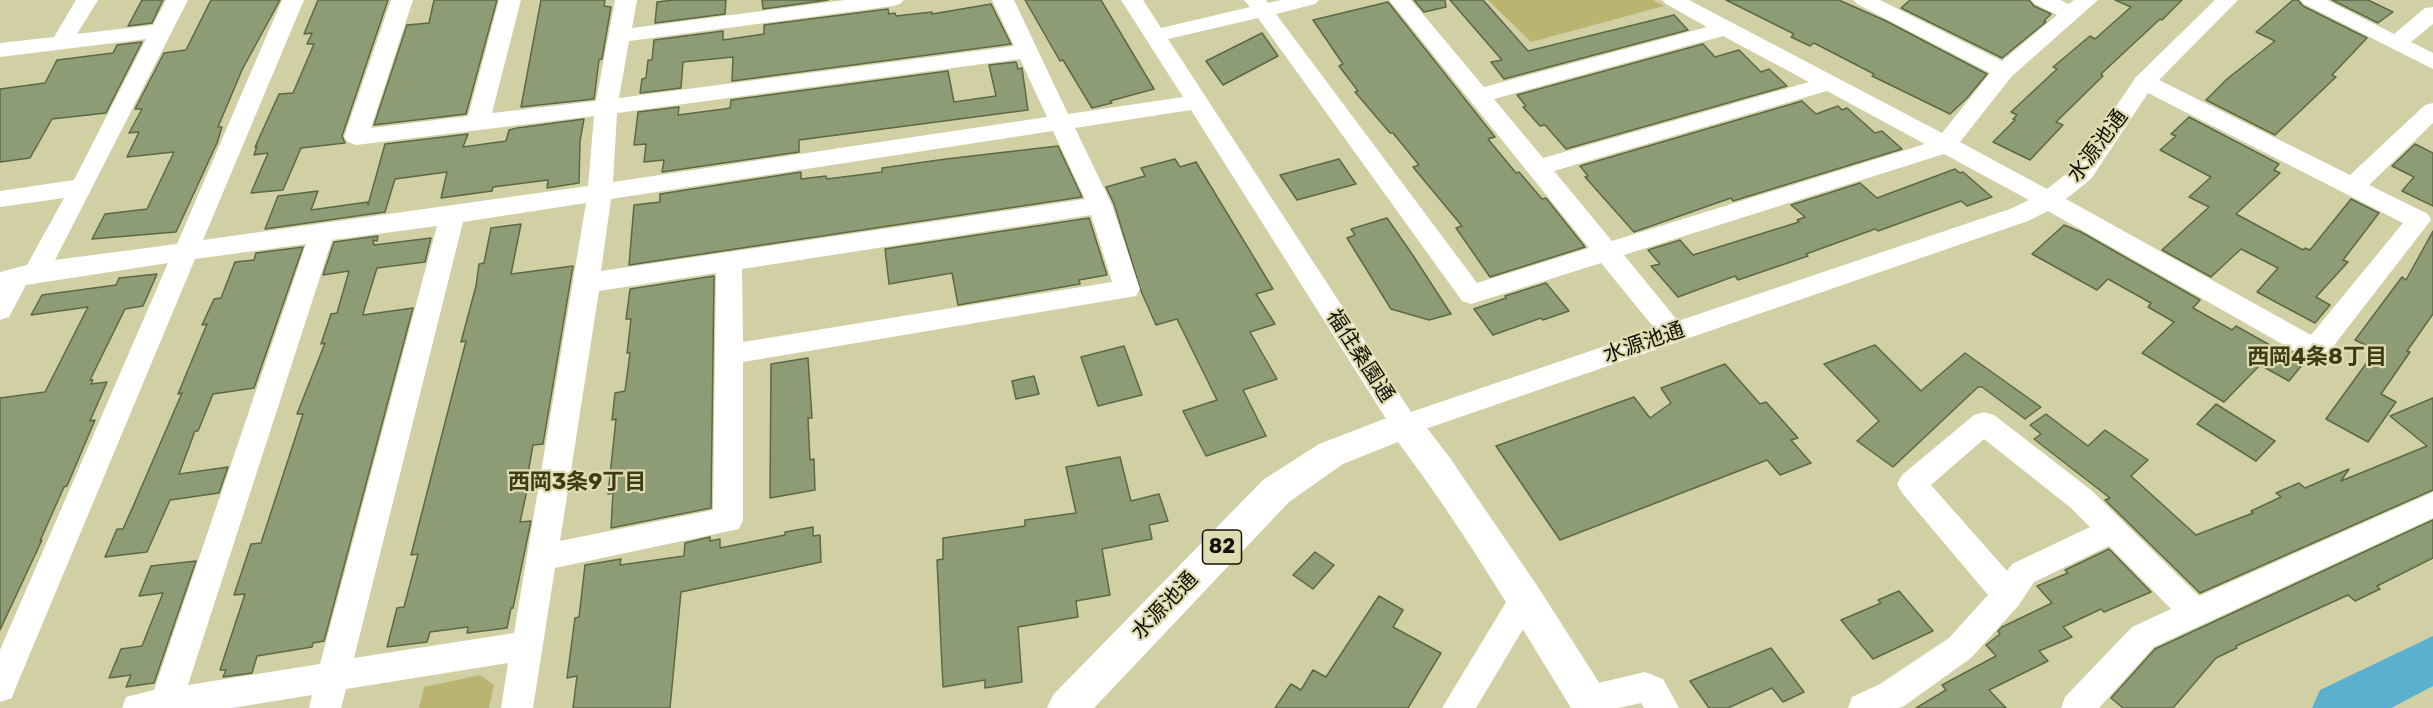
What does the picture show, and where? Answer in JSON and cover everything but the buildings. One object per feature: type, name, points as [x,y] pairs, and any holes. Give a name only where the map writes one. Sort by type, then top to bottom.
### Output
[{"type":"main road","name":"福住桑園通","points":[[1405,425],[1438,468],[1591,703]]},
{"type":"main road","name":"水源池通","points":[[1067,708],[1276,491],[1331,454],[1405,425]]},
{"type":"street","points":[[62,42],[87,0]]},
{"type":"street","points":[[0,310],[18,277],[82,187],[177,0]]},
{"type":"street","points":[[0,687],[293,0]]},
{"type":"street","points":[[402,0],[356,137],[606,107],[1027,51]]},
{"type":"street","points":[[478,123],[510,0]]},
{"type":"street","points":[[517,708],[587,283],[600,193],[606,107],[626,0]]},
{"type":"street","points":[[620,36],[893,0]]},
{"type":"street","points":[[730,354],[1127,289],[1101,205],[1003,0]]},
{"type":"street","name":"福住桑園通","points":[[1131,0],[1405,425]]},
{"type":"street","points":[[1154,36],[1259,6],[1308,0]]},
{"type":"street","points":[[1400,0],[1673,333]]},
{"type":"street","points":[[1673,0],[2049,200],[2315,350],[2419,220],[2144,81]]},
{"type":"street","points":[[1864,0],[2004,70]]},
{"type":"street","points":[[2042,0],[2079,7]]},
{"type":"street","name":"水源池通","points":[[1405,425],[2019,215],[2049,200],[2083,173],[2144,81],[2227,0]]},
{"type":"street","points":[[2311,0],[2433,62]]},
{"type":"street","points":[[1259,6],[1471,294],[1944,146],[2004,70],[2079,7]]},
{"type":"street","points":[[2397,42],[2433,14]]},
{"type":"street","points":[[1478,96],[1726,28]]},
{"type":"street","points":[[0,50],[160,31]]},
{"type":"street","points":[[1537,168],[1830,84]]},
{"type":"street","points":[[18,277],[452,215],[1196,102]]},
{"type":"street","points":[[2353,186],[2433,110]]},
{"type":"street","points":[[0,199],[82,187]]},
{"type":"street","points":[[587,283],[1101,205]]},
{"type":"street","points":[[329,693],[452,215]]},
{"type":"street","points":[[322,234],[156,707],[329,693],[529,645]]},
{"type":"street","points":[[543,557],[728,520],[729,260]]},
{"type":"street","points":[[2008,595],[1912,484],[1984,423],[2081,499],[2195,613]]},
{"type":"street","points":[[2077,708],[2143,637],[2433,504]]},
{"type":"street","points":[[1864,708],[1892,695],[1960,648],[2008,595],[2023,573],[2113,530]]},
{"type":"street","points":[[1458,708],[1525,599]]},
{"type":"street","points":[[1591,703],[1645,687],[1651,690],[1664,708]]},
{"type":"shaded area","points":[[1488,0],[1653,0],[1664,6],[1531,42]]},
{"type":"shaded area","points":[[480,675],[494,685],[489,708],[419,708],[424,687]]},
{"type":"waterway","points":[[2339,708],[2433,660]]},
{"type":"district","name":"西岡4条8丁目","points":[[2317,358]]},
{"type":"district","name":"西岡3条9丁目","points":[[577,483]]}]
